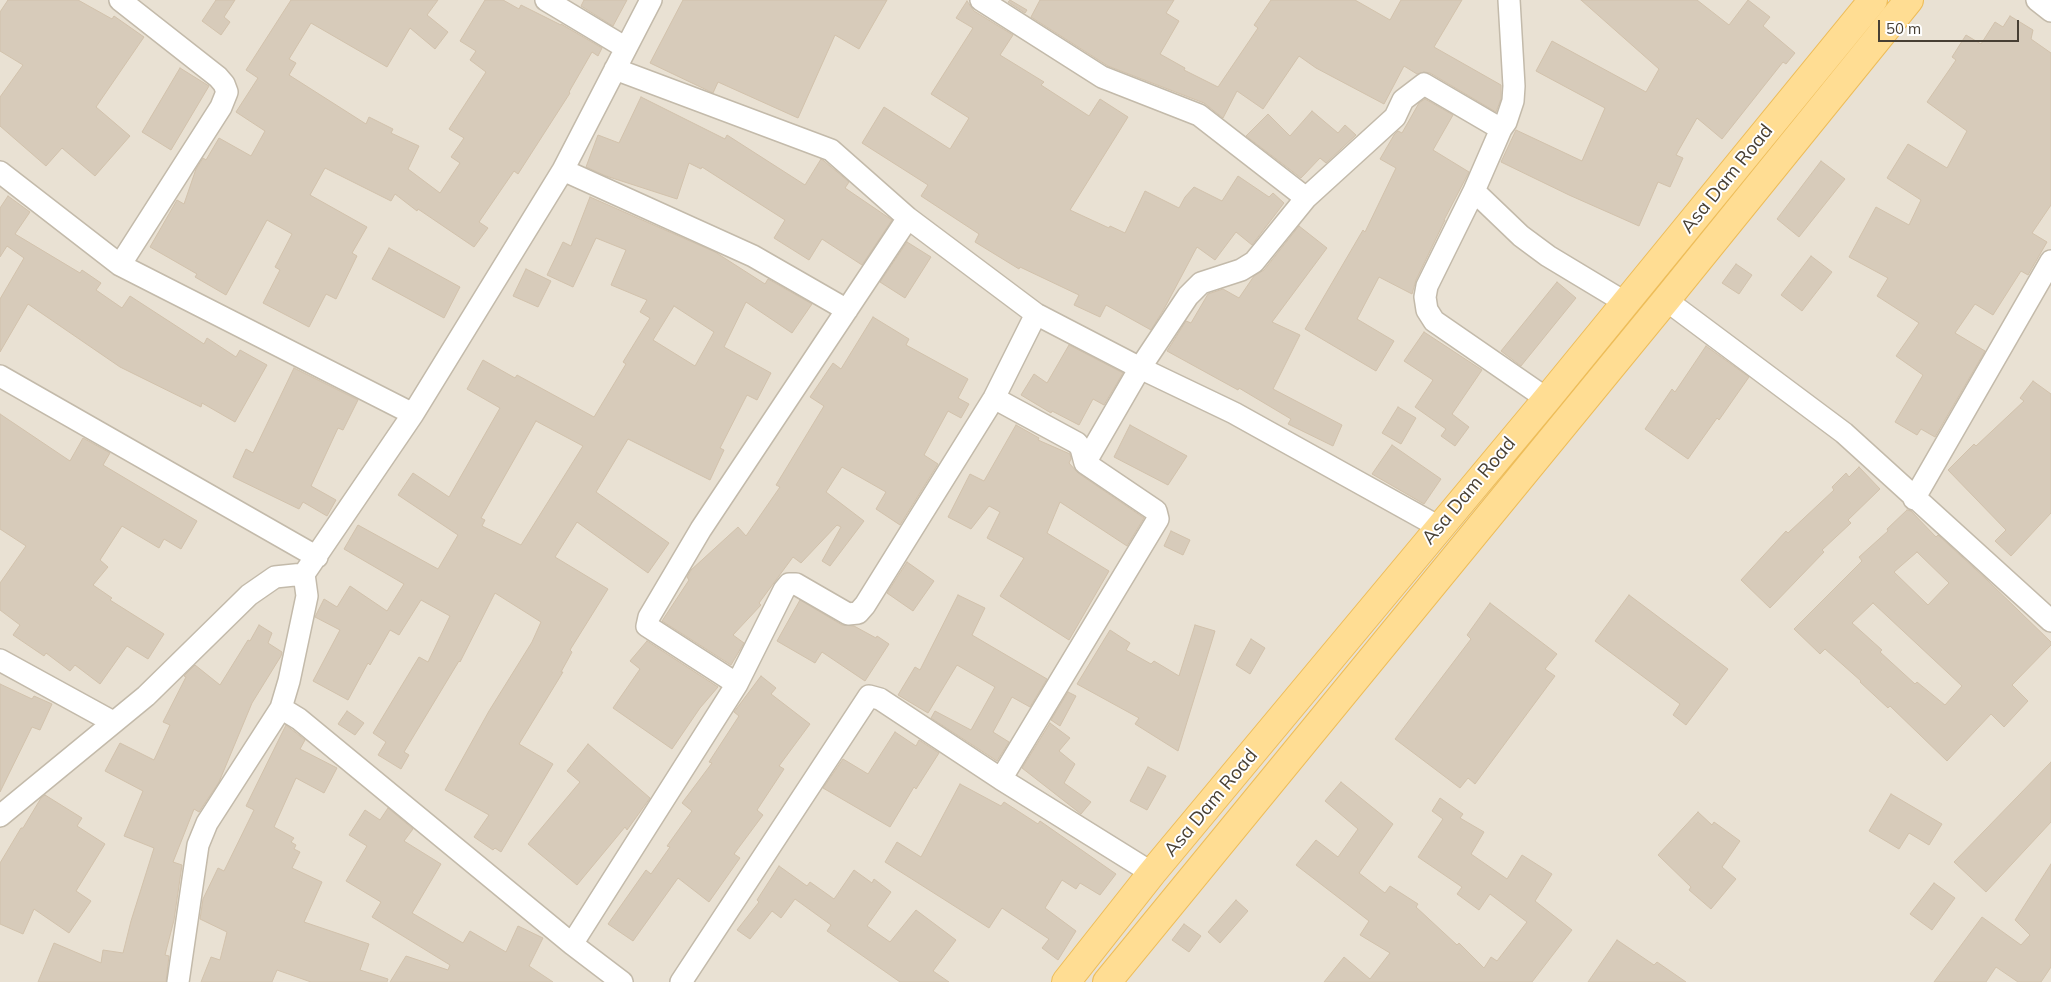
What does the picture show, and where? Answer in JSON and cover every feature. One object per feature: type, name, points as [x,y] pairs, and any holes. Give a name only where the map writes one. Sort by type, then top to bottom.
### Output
[{"type":"main road","name":"Asa Dam Road","points":[[1066,982],[1152,873],[1547,399],[1872,0]]},
{"type":"main road","name":"Asa Dam Road","points":[[1107,982],[1666,300],[1908,0]]},
{"type":"street","points":[[120,0],[218,77],[224,84],[227,92],[221,107],[120,265]]},
{"type":"street","points":[[546,0],[626,48]]},
{"type":"street","points":[[178,982],[198,845],[207,823],[281,708],[289,681],[307,596],[304,574],[412,414],[563,170],[652,0]]},
{"type":"street","points":[[981,0],[1102,77],[1199,115],[1306,198]]},
{"type":"street","points":[[1509,0],[1514,86],[1513,101],[1506,122],[1501,129],[1474,191],[1427,286],[1425,297],[1426,310],[1434,321],[1547,399]]},
{"type":"street","points":[[2037,0],[2051,11]]},
{"type":"street","points":[[615,68],[831,150],[908,218],[1036,314],[1140,368],[1234,413],[1439,527]]},
{"type":"street","points":[[1085,463],[1140,368],[1188,296],[1201,283],[1241,270],[1254,262],[1306,198],[1395,117],[1403,100],[1424,84],[1501,129]]},
{"type":"street","points":[[563,170],[753,256],[847,310]]},
{"type":"street","points":[[0,172],[120,265],[412,414]]},
{"type":"street","points":[[1474,191],[1521,236],[1548,256],[1626,302]]},
{"type":"street","points":[[738,684],[647,626],[649,617],[701,529],[908,218]]},
{"type":"street","points":[[1914,499],[2051,261]]},
{"type":"street","points":[[1666,300],[1844,433],[1914,499],[2051,621]]},
{"type":"street","points":[[572,944],[738,684],[784,590],[789,584],[796,584],[848,614],[858,613],[865,605],[994,398],[1036,314]]},
{"type":"street","points":[[0,376],[317,557]]},
{"type":"street","points":[[994,398],[1077,442],[1081,448],[1085,463],[1156,511],[1158,519],[1001,779]]},
{"type":"street","points":[[0,816],[146,696],[249,595],[276,577],[304,574]]},
{"type":"street","points":[[0,660],[113,722]]},
{"type":"street","points":[[681,982],[869,696],[880,700],[1001,779],[1152,873]]},
{"type":"street","points":[[281,708],[299,719],[572,944],[622,982]]},
{"type":"shaded area","points":[[0,0],[2051,0],[2051,982],[0,982]]},
{"type":"building","points":[[8,0],[78,0],[112,19],[114,16],[144,37],[96,107],[130,136],[95,176],[62,148],[46,166],[0,126],[0,97],[23,65],[0,51],[0,12]]},
{"type":"building","points":[[216,0],[235,0],[224,17],[230,22],[221,35],[202,21]]},
{"type":"building","points":[[291,0],[438,0],[427,15],[448,32],[435,49],[410,28],[387,67],[311,23],[289,59],[296,63],[289,75],[366,124],[369,117],[393,129],[391,133],[419,146],[408,169],[440,193],[460,163],[451,157],[464,138],[449,129],[486,72],[470,60],[476,51],[460,41],[485,0],[503,0],[519,9],[521,5],[561,24],[602,48],[598,56],[592,52],[570,93],[518,174],[514,171],[479,222],[488,228],[474,247],[418,209],[417,211],[395,194],[391,201],[325,168],[310,195],[367,227],[352,253],[357,256],[336,299],[326,294],[309,327],[263,303],[280,270],[275,267],[292,234],[267,220],[226,295],[195,277],[197,274],[150,247],[177,200],[184,204],[196,169],[203,158],[206,160],[219,138],[251,156],[265,131],[236,112],[258,78],[246,70]]},
{"type":"building","points":[[584,0],[627,0],[613,26],[581,6]]},
{"type":"building","points":[[683,0],[887,0],[859,49],[835,35],[798,118],[718,82],[713,93],[650,63]]},
{"type":"building","points":[[1010,0],[1027,10],[1025,13],[1008,2]]},
{"type":"building","points":[[1040,0],[1174,0],[1166,13],[1179,21],[1160,54],[1185,68],[1184,70],[1218,87],[1258,28],[1254,25],[1271,0],[1355,0],[1390,20],[1401,0],[1462,0],[1434,47],[1501,85],[1501,99],[1496,112],[1430,73],[1417,74],[1404,66],[1384,104],[1316,68],[1299,56],[1263,109],[1237,91],[1223,118],[1204,103],[1108,66],[1031,17]]},
{"type":"building","points":[[1581,0],[1697,0],[1729,25],[1748,0],[1770,17],[1763,26],[1795,53],[1786,64],[1783,62],[1722,139],[1697,118],[1676,155],[1683,158],[1670,187],[1658,182],[1639,226],[1501,162],[1516,130],[1582,161],[1605,108],[1536,71],[1552,41],[1646,92],[1659,69]]},
{"type":"building","points":[[967,1],[974,11],[1013,35],[1000,55],[1044,82],[1041,85],[1089,116],[1100,99],[1128,117],[1070,210],[1109,228],[1110,226],[1125,233],[1145,191],[1179,208],[1185,197],[1194,187],[1222,201],[1238,176],[1269,197],[1273,193],[1284,203],[1252,245],[1236,232],[1215,260],[1197,247],[1151,330],[1106,305],[1100,317],[1074,305],[1079,295],[1020,267],[1019,269],[975,242],[979,234],[921,196],[928,185],[862,143],[884,107],[950,149],[969,118],[931,94],[973,28],[956,18]]},
{"type":"building","points":[[2010,16],[2033,30],[2031,39],[2051,53],[2051,205],[2032,233],[2047,242],[2028,275],[2021,271],[1993,315],[1975,304],[1955,333],[1985,351],[1935,437],[1921,429],[1917,435],[1895,422],[1923,375],[1896,356],[1919,323],[1877,296],[1888,278],[1849,257],[1876,207],[1909,225],[1921,200],[1887,178],[1908,144],[1947,168],[1967,131],[1927,102],[1956,60],[1952,57],[1966,35],[1981,44],[1995,22],[2003,27]]},
{"type":"building","points":[[180,68],[209,86],[171,150],[142,132]]},
{"type":"building","points":[[641,97],[725,139],[727,135],[805,185],[821,159],[849,182],[845,188],[892,220],[862,265],[822,239],[809,260],[774,238],[785,220],[702,167],[701,169],[689,163],[677,199],[606,176],[586,167],[598,135],[619,143]]},
{"type":"building","points":[[1425,99],[1453,115],[1433,150],[1469,172],[1444,220],[1416,280],[1412,294],[1379,277],[1357,319],[1394,341],[1376,371],[1305,329],[1363,230],[1365,232],[1396,168],[1380,159],[1394,135],[1398,131],[1402,133],[1419,103]]},
{"type":"building","points":[[1312,111],[1338,133],[1345,125],[1356,135],[1326,163],[1320,158],[1301,178],[1246,136],[1268,114],[1290,136]]},
{"type":"building","points":[[1821,161],[1845,179],[1799,237],[1777,219]]},
{"type":"building","points":[[8,196],[30,212],[15,234],[80,273],[82,270],[101,283],[96,290],[122,308],[130,296],[204,344],[207,338],[236,357],[240,350],[267,365],[235,422],[202,403],[201,407],[120,367],[28,304],[0,352],[0,299],[24,258],[7,246],[0,257],[0,208]]},
{"type":"building","points":[[590,197],[715,252],[765,284],[768,279],[812,304],[792,333],[746,302],[724,347],[771,373],[757,400],[747,395],[720,448],[724,450],[710,480],[628,439],[596,492],[669,543],[648,573],[577,522],[555,557],[608,589],[570,650],[572,652],[561,672],[563,672],[519,744],[553,764],[501,852],[495,848],[493,850],[474,837],[489,815],[445,790],[489,711],[532,642],[541,622],[495,593],[460,662],[404,752],[409,755],[401,769],[378,755],[386,742],[373,733],[419,657],[428,662],[450,616],[421,600],[399,635],[390,630],[370,665],[368,663],[348,700],[313,681],[340,630],[315,617],[324,599],[337,607],[350,586],[387,611],[404,584],[344,549],[358,525],[438,569],[458,535],[398,495],[413,473],[449,497],[500,408],[467,389],[483,360],[515,378],[517,375],[594,417],[626,364],[623,362],[650,318],[640,312],[647,300],[611,285],[626,250],[596,238],[573,287],[547,275],[563,242],[571,246]],"holes":[[[674,306],[714,332],[695,366],[653,340]],[[536,421],[583,446],[521,545],[482,526],[485,520],[481,518]]]},
{"type":"building","points":[[1299,226],[1327,248],[1272,322],[1300,335],[1273,389],[1342,425],[1333,446],[1288,424],[1291,419],[1239,388],[1238,390],[1167,351],[1186,321],[1191,323],[1208,294],[1223,289],[1239,298],[1254,276],[1264,270]]},
{"type":"building","points":[[907,242],[931,257],[905,298],[880,282]]},
{"type":"building","points":[[389,248],[460,287],[444,318],[372,279]]},
{"type":"building","points":[[1811,256],[1832,272],[1802,311],[1781,295]]},
{"type":"building","points":[[1736,264],[1752,275],[1739,294],[1722,283]]},
{"type":"building","points":[[526,269],[551,281],[538,307],[513,296]]},
{"type":"building","points":[[1557,282],[1576,298],[1521,366],[1501,351]]},
{"type":"building","points":[[873,317],[909,339],[906,345],[968,379],[958,398],[969,404],[961,418],[948,411],[924,455],[938,464],[900,525],[876,509],[886,492],[842,467],[826,492],[864,521],[830,566],[822,561],[841,527],[837,525],[801,563],[793,557],[759,603],[761,605],[733,635],[744,643],[731,665],[662,621],[689,580],[687,577],[691,570],[738,527],[746,536],[780,487],[776,485],[824,406],[810,397],[833,363],[841,369]]},
{"type":"building","points":[[1424,332],[1482,370],[1452,414],[1469,427],[1455,446],[1441,436],[1446,429],[1415,407],[1433,380],[1404,361]]},
{"type":"building","points":[[1069,345],[1123,373],[1104,405],[1093,399],[1079,425],[1052,411],[1051,413],[1021,395],[1034,374],[1047,383]]},
{"type":"building","points":[[1706,346],[1749,377],[1719,420],[1717,418],[1688,459],[1645,429],[1672,389],[1675,392]]},
{"type":"building","points":[[294,368],[358,400],[343,430],[338,428],[311,486],[336,500],[327,516],[303,502],[299,509],[233,477],[246,449],[253,453]]},
{"type":"building","points":[[2033,381],[2051,394],[2051,513],[2011,556],[1995,541],[2006,530],[1948,470],[1974,444],[1976,446],[2024,401],[2020,398]]},
{"type":"building","points":[[1398,407],[1416,418],[1401,444],[1382,433]]},
{"type":"building","points":[[0,414],[70,461],[83,438],[110,453],[103,465],[197,521],[181,549],[164,539],[159,548],[122,526],[100,560],[108,567],[93,585],[112,598],[110,600],[164,634],[148,659],[127,646],[100,684],[75,665],[70,671],[46,653],[44,656],[13,635],[20,625],[0,610],[0,583],[26,546],[0,529]]},
{"type":"building","points":[[1016,425],[1039,438],[1038,440],[1070,454],[1071,459],[1069,463],[1078,473],[1144,518],[1127,546],[1060,502],[1047,533],[1109,571],[1069,640],[1000,596],[1024,558],[987,538],[1000,512],[989,506],[971,529],[948,517],[970,474],[984,481]]},
{"type":"building","points":[[1130,425],[1187,456],[1168,485],[1114,457]]},
{"type":"building","points":[[1392,445],[1441,479],[1424,504],[1372,474]]},
{"type":"building","points":[[1859,467],[1880,489],[1848,520],[1851,523],[1822,550],[1824,552],[1770,608],[1741,580],[1786,531],[1788,533],[1834,490],[1832,487],[1846,473],[1849,477]]},
{"type":"building","points":[[1907,510],[1911,511],[1936,537],[1938,535],[2051,642],[2051,645],[2012,685],[2028,701],[2004,727],[1991,714],[1947,761],[1890,706],[1888,708],[1825,649],[1820,654],[1794,629],[1862,561],[1859,557],[1888,531],[1887,529]],"holes":[[[1917,552],[1949,583],[1928,605],[1894,572]],[[1873,603],[1962,686],[1945,705],[1917,682],[1915,684],[1852,623]]]},
{"type":"building","points":[[1171,531],[1190,540],[1183,555],[1164,546]]},
{"type":"building","points":[[907,562],[934,581],[913,611],[887,593]]},
{"type":"building","points":[[958,595],[985,608],[972,635],[1047,679],[1030,707],[1012,697],[993,732],[1009,742],[997,761],[931,718],[935,711],[971,730],[995,687],[957,665],[928,713],[898,695],[915,667],[920,670]]},
{"type":"building","points":[[1629,595],[1728,669],[1686,725],[1673,715],[1680,704],[1595,641]]},
{"type":"building","points":[[800,600],[842,625],[854,626],[876,638],[877,636],[889,644],[865,681],[822,652],[815,663],[777,641]]},
{"type":"building","points":[[1490,603],[1557,654],[1545,669],[1555,676],[1475,784],[1468,778],[1460,788],[1395,739],[1471,639],[1467,635]]},
{"type":"building","points":[[259,625],[272,633],[268,643],[282,652],[281,656],[252,703],[219,782],[199,812],[194,809],[173,862],[182,865],[174,920],[165,955],[169,956],[166,982],[38,982],[54,943],[101,963],[103,950],[123,953],[154,848],[124,836],[143,791],[105,771],[120,743],[154,760],[170,725],[163,722],[186,677],[184,676],[195,665],[220,685]]},
{"type":"building","points":[[1195,625],[1215,631],[1178,751],[1135,724],[1139,718],[1077,684],[1110,630],[1130,643],[1126,650],[1151,664],[1154,661],[1179,676]]},
{"type":"building","points":[[1251,639],[1265,648],[1250,674],[1236,665]]},
{"type":"building","points":[[647,641],[718,687],[700,708],[672,749],[613,708],[640,669],[630,661]]},
{"type":"building","points":[[761,676],[776,688],[771,694],[810,724],[779,766],[784,769],[757,810],[763,815],[734,854],[740,858],[709,902],[678,878],[633,941],[608,924],[646,870],[651,874],[670,847],[667,846],[692,811],[682,803],[712,763],[709,762],[739,716],[734,712]]},
{"type":"building","points":[[0,684],[32,699],[34,696],[52,704],[40,730],[32,727],[0,792]]},
{"type":"building","points":[[1068,692],[1076,696],[1060,726],[1051,720]]},
{"type":"building","points":[[347,711],[364,723],[355,735],[338,724]]},
{"type":"building","points":[[1050,723],[1070,738],[1059,751],[1075,764],[1064,783],[1091,802],[1081,814],[1022,768]]},
{"type":"building","points":[[286,725],[305,740],[300,749],[337,768],[324,793],[296,778],[274,827],[294,838],[291,842],[296,845],[294,849],[300,852],[292,868],[322,882],[304,922],[369,944],[360,970],[388,979],[387,982],[311,982],[277,970],[272,982],[201,982],[211,957],[220,960],[227,932],[200,919],[203,899],[218,868],[224,871],[254,810],[246,806]]},
{"type":"building","points":[[895,732],[916,746],[919,740],[939,753],[916,789],[914,787],[890,827],[823,788],[843,759],[868,774]]},
{"type":"building","points":[[588,744],[650,798],[627,830],[625,827],[577,885],[528,844],[580,782],[567,771]]},
{"type":"building","points":[[2051,762],[2051,822],[1986,892],[1954,862]]},
{"type":"building","points":[[1148,767],[1166,776],[1147,810],[1130,801]]},
{"type":"building","points":[[1341,782],[1393,824],[1359,873],[1385,893],[1390,886],[1418,904],[1416,907],[1457,945],[1459,943],[1484,968],[1491,957],[1497,961],[1527,922],[1490,894],[1479,910],[1457,894],[1462,887],[1418,857],[1443,819],[1432,811],[1440,798],[1463,814],[1460,818],[1484,832],[1471,854],[1507,879],[1522,855],[1552,874],[1535,901],[1572,930],[1532,982],[1324,982],[1344,957],[1370,979],[1390,953],[1360,935],[1369,921],[1296,865],[1316,840],[1338,857],[1358,829],[1325,801]]},
{"type":"building","points":[[960,784],[1001,806],[1004,802],[1038,824],[1040,821],[1116,874],[1100,895],[1080,883],[1076,889],[1062,880],[1045,908],[1076,931],[1058,960],[1042,948],[1049,939],[1002,908],[989,928],[885,862],[897,842],[921,857]]},
{"type":"building","points":[[1891,794],[1942,824],[1929,845],[1909,833],[1899,849],[1869,831]]},
{"type":"building","points":[[45,795],[82,818],[77,826],[105,844],[76,891],[91,901],[69,933],[34,909],[23,934],[0,924],[0,863],[21,828],[23,828],[41,798]]},
{"type":"building","points":[[388,808],[413,829],[404,841],[441,864],[412,913],[463,943],[470,931],[506,952],[518,926],[543,938],[529,966],[553,982],[390,982],[406,956],[448,970],[450,965],[372,917],[381,902],[346,881],[367,846],[349,835],[365,810],[380,820]]},
{"type":"building","points":[[1698,812],[1712,825],[1714,822],[1740,841],[1722,867],[1736,879],[1711,909],[1689,890],[1691,887],[1658,855]]},
{"type":"building","points":[[2051,864],[2051,967],[2041,982],[2018,982],[1996,967],[1986,982],[1934,982],[1982,917],[2021,945],[2030,935],[2015,920]]},
{"type":"building","points":[[779,866],[807,886],[810,882],[834,899],[854,870],[872,883],[874,879],[891,892],[867,926],[890,942],[916,910],[956,940],[933,971],[949,982],[900,982],[827,931],[831,925],[795,899],[781,918],[772,911],[750,939],[737,930],[759,902],[757,900]]},
{"type":"building","points":[[1934,883],[1955,898],[1932,930],[1910,914]]},
{"type":"building","points":[[1236,900],[1248,911],[1220,943],[1208,932]]},
{"type":"building","points":[[1184,924],[1201,936],[1189,952],[1172,940]]},
{"type":"building","points":[[1617,940],[1654,965],[1657,962],[1686,982],[1588,982]]}]
